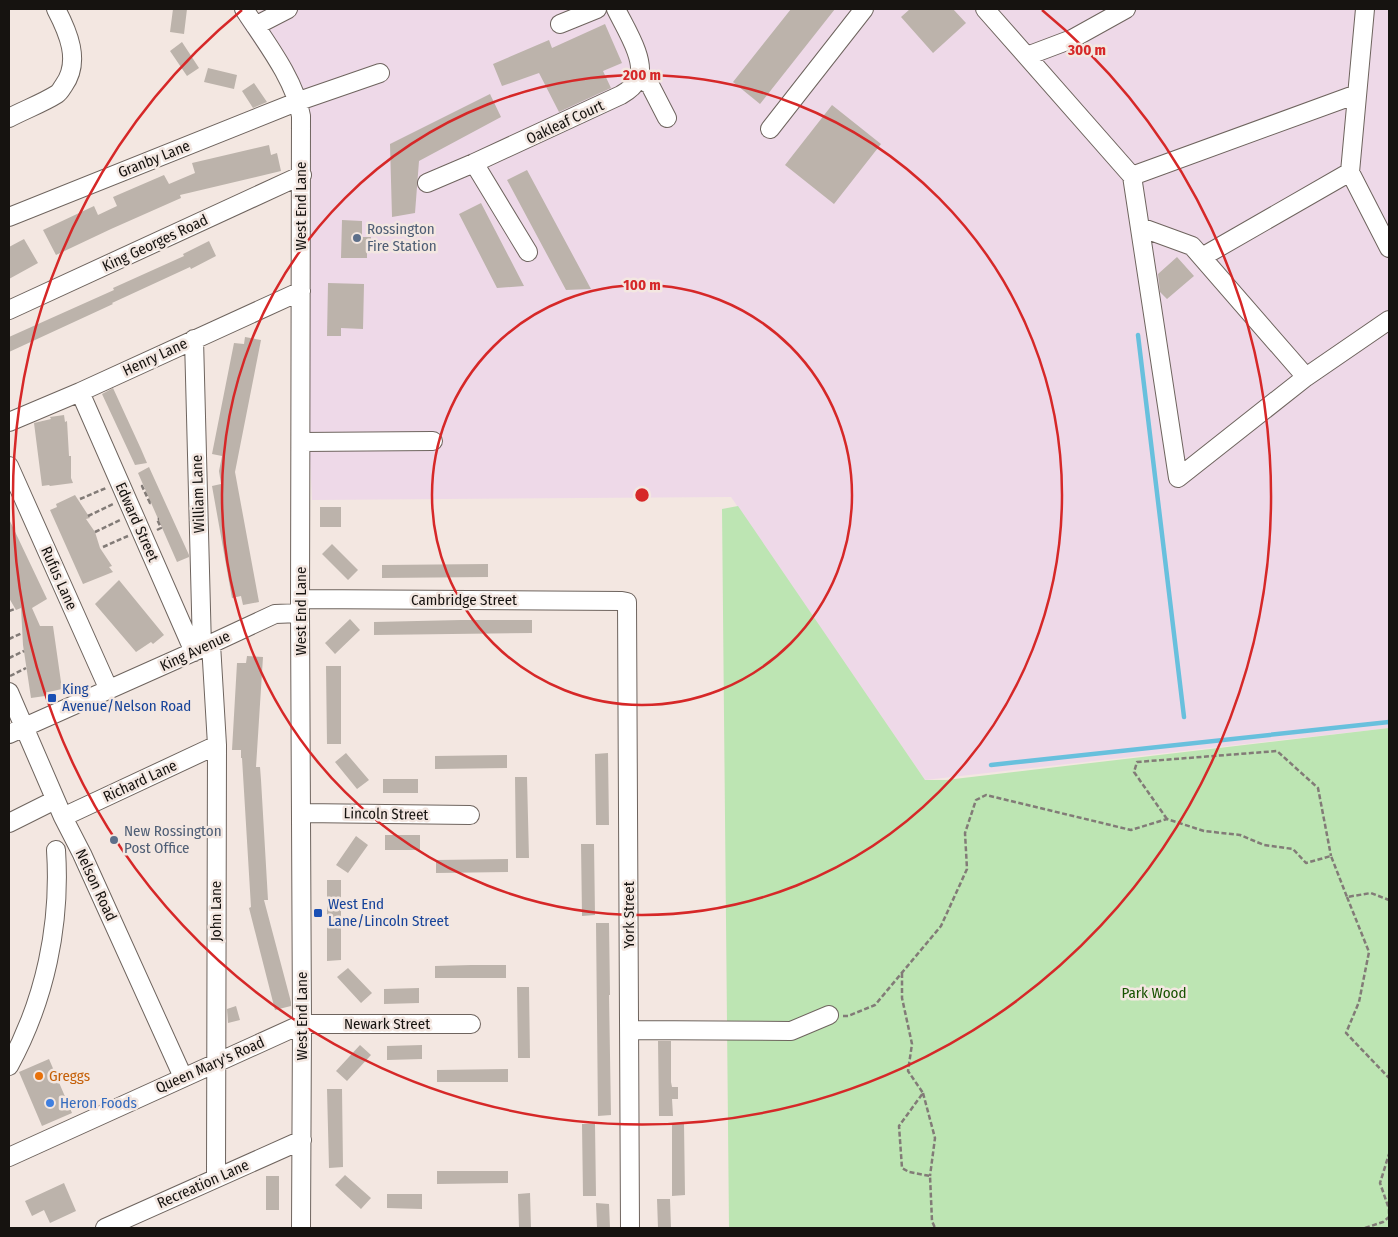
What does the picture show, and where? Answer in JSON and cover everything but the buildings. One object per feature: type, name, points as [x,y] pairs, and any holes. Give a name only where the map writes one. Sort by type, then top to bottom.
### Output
[{"type":"street","points":[[9,118],[59,93],[68,80],[72,58],[70,42],[56,9]]},
{"type":"street","name":"West End Lane","points":[[244,9],[292,85],[299,101],[301,116],[301,1228]]},
{"type":"street","points":[[255,26],[288,9]]},
{"type":"street","points":[[560,24],[597,9]]},
{"type":"street","points":[[616,9],[639,57],[639,78],[650,85],[666,118]]},
{"type":"street","points":[[770,129],[864,9]]},
{"type":"street","points":[[985,9],[1132,176],[1178,478],[1306,377],[1389,320]]},
{"type":"street","points":[[1027,56],[1072,39],[1126,9]]},
{"type":"street","points":[[1365,9],[1350,172],[1389,248]]},
{"type":"street","name":"Granby Lane","points":[[9,217],[299,101],[380,73]]},
{"type":"street","name":"Oakleaf Court","points":[[428,184],[621,95],[632,88],[639,78]]},
{"type":"street","points":[[1132,176],[1357,94]]},
{"type":"street","points":[[480,161],[528,252]]},
{"type":"street","points":[[1202,257],[1350,172]]},
{"type":"street","name":"King Georges Road","points":[[9,310],[302,175]]},
{"type":"street","points":[[1140,227],[1192,246],[1306,377]]},
{"type":"street","name":"Henry Lane","points":[[9,422],[80,392],[301,291]]},
{"type":"street","name":"William Lane","points":[[194,339],[202,648]]},
{"type":"street","name":"Edward Street","points":[[80,392],[137,522],[202,648]]},
{"type":"street","points":[[301,442],[434,441]]},
{"type":"street","name":"Rufus Lane","points":[[9,466],[109,690]]},
{"type":"street","name":"Cambridge Street","points":[[300,606],[612,600],[627,602]]},
{"type":"street","name":"York Street","points":[[627,602],[630,1228]]},
{"type":"street","name":"King Avenue","points":[[16,730],[109,690],[275,614],[300,606]]},
{"type":"street","name":"John Lane","points":[[202,648],[217,745],[216,1178]]},
{"type":"street","name":"Nelson Road","points":[[9,692],[16,730],[55,800],[86,863],[183,1078]]},
{"type":"street","name":"Richard Lane","points":[[63,817],[217,745]]},
{"type":"street","points":[[9,823],[55,800]]},
{"type":"street","name":"Lincoln Street","points":[[302,813],[470,815]]},
{"type":"street","points":[[9,1066],[20,1046],[35,1009],[55,928],[58,895],[56,850]]},
{"type":"street","points":[[630,1030],[791,1031],[829,1015]]},
{"type":"street","name":"Queen Mary's Road","points":[[9,1157],[302,1024]]},
{"type":"street","name":"Newark Street","points":[[302,1024],[471,1024]]},
{"type":"street","name":"Recreation Lane","points":[[105,1228],[302,1140]]},
{"type":"path","points":[[81,500],[119,482]]},
{"type":"path","points":[[143,486],[146,496],[151,502]]},
{"type":"path","points":[[89,516],[126,498]]},
{"type":"path","points":[[96,532],[137,522]]},
{"type":"path","points":[[104,548],[137,522]]},
{"type":"path","points":[[9,611],[15,608]]},
{"type":"path","points":[[9,638],[22,634]]},
{"type":"path","points":[[9,658],[24,652]]},
{"type":"path","points":[[9,677],[26,669]]},
{"type":"path","points":[[1167,819],[1134,772],[1138,762],[1277,751],[1318,788],[1331,856],[1369,952],[1359,1002],[1346,1033],[1389,1078]]},
{"type":"path","points":[[829,1015],[848,1016],[874,1005],[941,926],[967,869],[965,833],[976,800],[986,795],[1131,830],[1167,819],[1204,831],[1240,835],[1264,845],[1293,848],[1306,863],[1331,856]]},
{"type":"path","points":[[1347,897],[1371,893],[1389,900]]},
{"type":"path","points":[[902,972],[902,998],[912,1044],[908,1071],[923,1093],[936,1138],[930,1176],[932,1221],[935,1228]]},
{"type":"path","points":[[923,1093],[899,1126],[902,1168],[909,1172],[930,1176]]},
{"type":"path","points":[[1365,1228],[1382,1222],[1389,1217],[1389,1209],[1380,1184],[1389,1154]]},
{"type":"shaded area","points":[[264,9],[1389,9],[1389,728],[925,780],[731,497],[312,500],[292,98],[240,22]]},
{"type":"green space","name":"Park Wood","points":[[738,506],[925,780],[946,780],[1389,728],[1389,1228],[729,1228],[722,509]]},
{"type":"waterway","points":[[1138,335],[1184,717]]},
{"type":"waterway","points":[[991,765],[1389,722]]},
{"type":"place","name":"Rossington Fire Station","points":[[357,238]]},
{"type":"place","name":"King Avenue/Nelson Road","points":[[52,698]]},
{"type":"place","name":"New Rossington Post Office","points":[[114,840]]},
{"type":"place","name":"West End Lane/Lincoln Street","points":[[318,913]]},
{"type":"place","name":"Greggs","points":[[39,1076]]},
{"type":"place","name":"Heron Foods","points":[[50,1103]]}]
